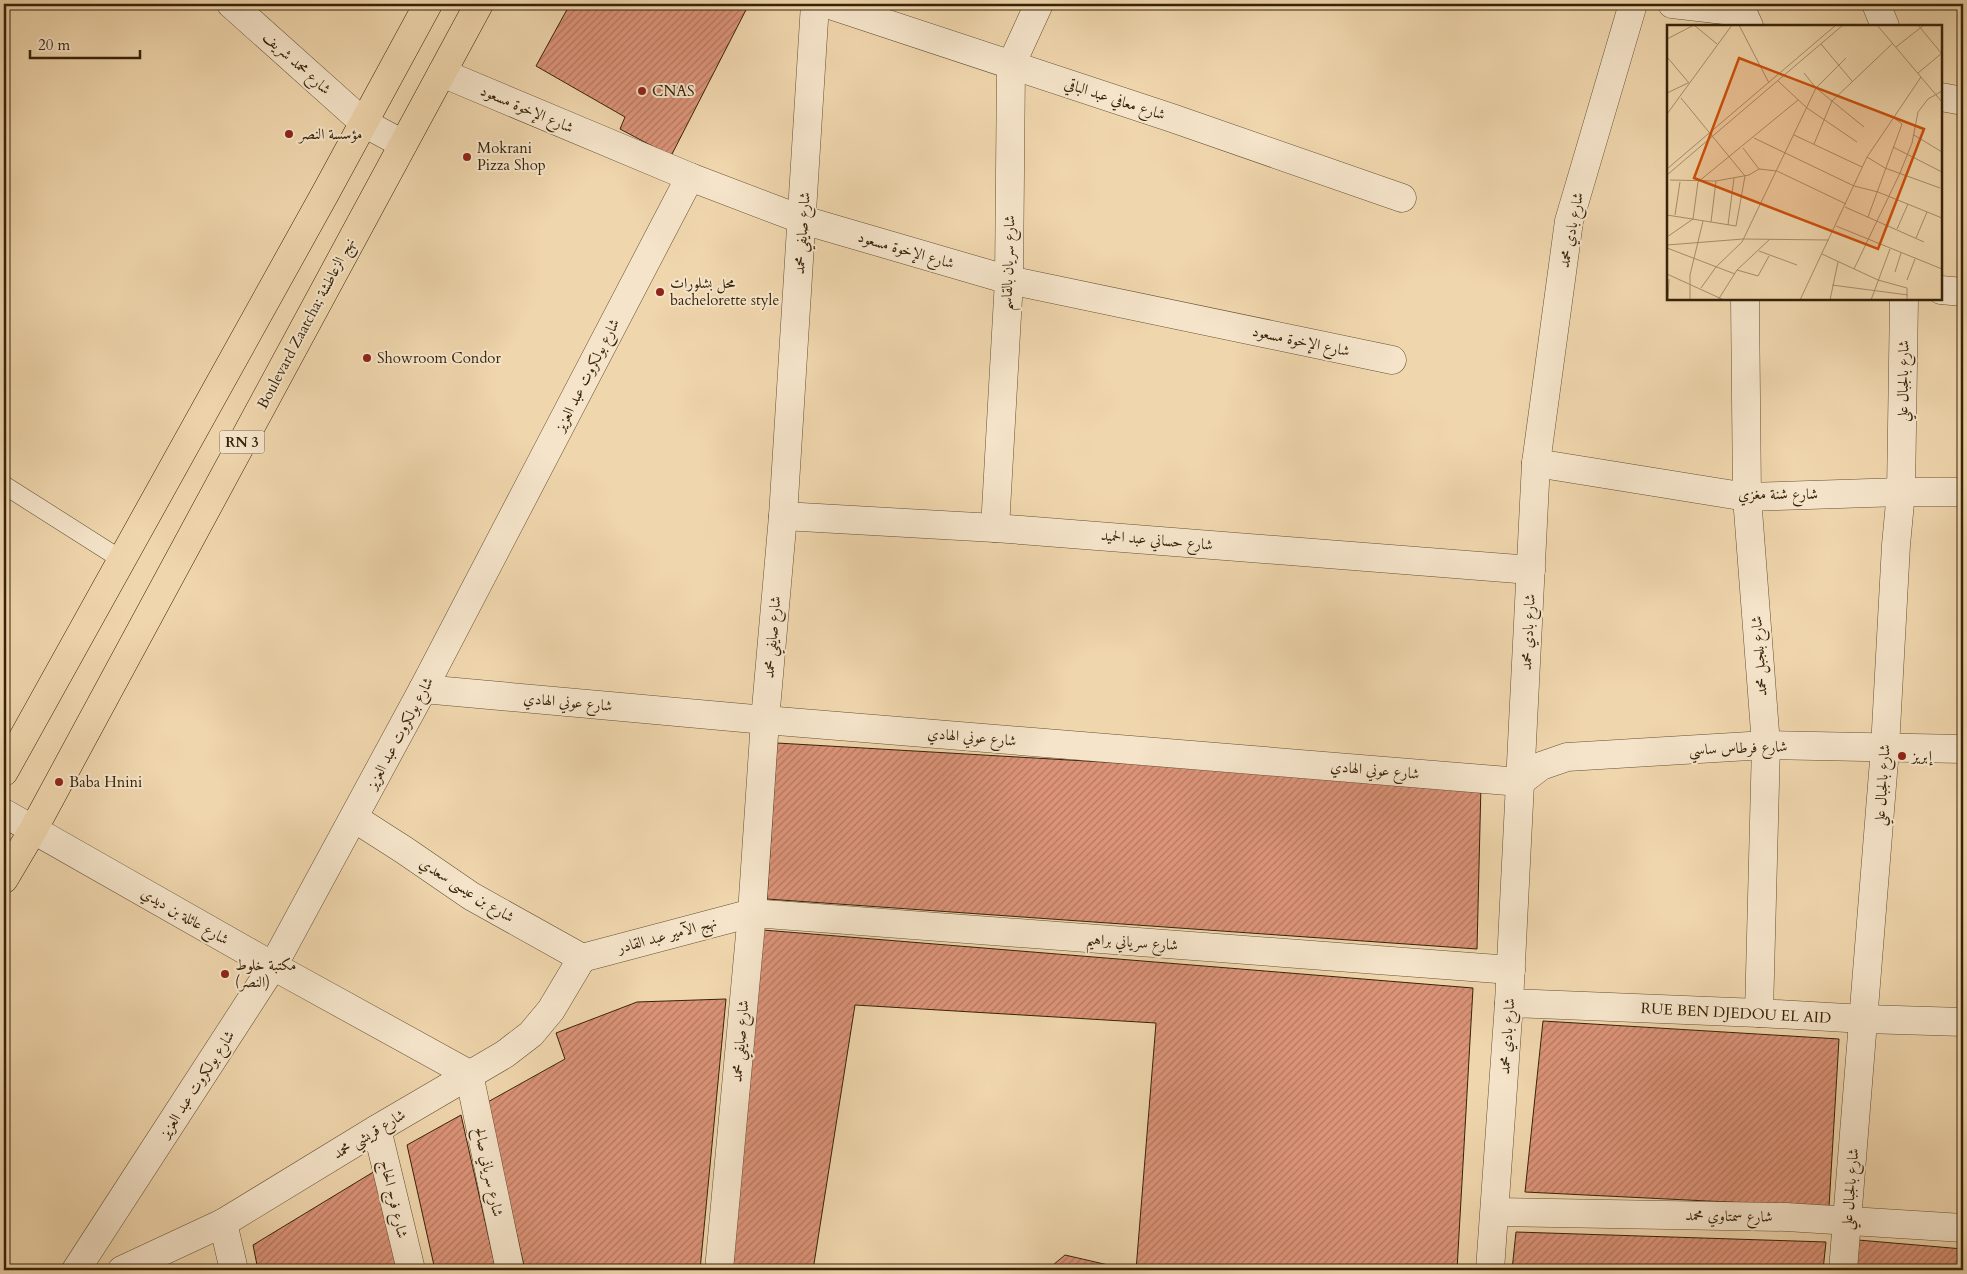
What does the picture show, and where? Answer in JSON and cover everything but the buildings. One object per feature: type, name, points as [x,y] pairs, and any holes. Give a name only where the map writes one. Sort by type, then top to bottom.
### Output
[{"type":"main road","name":"RN 3","points":[[4,772],[428,4]]},
{"type":"main road","name":"Boulevard Zaatcha; نهج الزعاطشة","points":[[4,879],[479,4]]},
{"type":"street","name":"شارع محمد شريف","points":[[231,4],[364,122],[403,144]]},
{"type":"street","name":"شارع صايفي محمد","points":[[719,1270],[752,913],[765,720],[783,516],[815,4]]},
{"type":"street","name":"شارع معافي عبد الباقي","points":[[827,4],[1172,118],[1402,198]]},
{"type":"street","name":"شارع سريان بالقاسم","points":[[995,528],[1009,280],[1011,65],[1039,4]]},
{"type":"street","name":"شارع بادي محمد","points":[[1490,1270],[1511,970],[1536,464],[1569,221],[1633,4]]},
{"type":"street","points":[[1672,4],[1733,11],[1744,15],[1749,25]]},
{"type":"street","points":[[1876,4],[1885,25]]},
{"type":"street","name":"شارع الإخوة مسعود","points":[[442,73],[690,177],[803,220],[1009,280],[1392,360]]},
{"type":"street","points":[[1942,97],[1963,101]]},
{"type":"street","name":"شارع بولكروت عبد العزيز","points":[[76,1270],[273,966],[423,689],[690,177]]},
{"type":"street","points":[[1942,290],[1963,292]]},
{"type":"street","name":"شارع بلجبل محمد","points":[[1745,300],[1747,497],[1766,745],[1759,1013]]},
{"type":"street","name":"شارع بالجبال علي","points":[[1843,1270],[1885,748],[1896,545],[1902,492],[1904,300]]},
{"type":"street","name":"شارع شنة مغزي","points":[[1536,464],[1747,497],[1963,492]]},
{"type":"street","name":"شارع حساني عبد الحميد","points":[[783,516],[995,528],[1531,570]]},
{"type":"street","name":"شارع عوني الهادي","points":[[423,689],[765,720],[1520,782]]},
{"type":"street","name":"شارع فرطاس ساسي","points":[[1520,782],[1541,766],[1567,756],[1766,745],[1963,749]]},
{"type":"street","name":"شارع عائلة بن ديدي","points":[[4,813],[273,966],[469,1074]]},
{"type":"street","name":"شارع بن عيسى سعدي","points":[[354,818],[471,896],[582,958]]},
{"type":"street","name":"نهج الآمير عبد القادر","points":[[582,958],[752,913]]},
{"type":"street","name":"شارع سرياني براهيم","points":[[752,913],[1511,970]]},
{"type":"street","name":"شارع قريشي محمد","points":[[122,1270],[223,1223],[505,1054],[532,1034],[551,1010],[582,958]]},
{"type":"street","name":"RUE BEN DJEDOU EL AID","points":[[1509,1003],[1963,1022]]},
{"type":"street","name":"شارع سرياني صالح","points":[[469,1074],[510,1270]]},
{"type":"street","name":"شارع فرج الحاج","points":[[378,1129],[411,1270]]},
{"type":"street","name":"شارع سمتاوي محمد","points":[[1495,1212],[1786,1217],[1963,1228]]},
{"type":"street","points":[[223,1223],[234,1270]]},
{"type":"lane","points":[[4,485],[122,560]]},
{"type":"place","name":"CNAS","points":[[642,91]]},
{"type":"place","name":"مؤسسة النصر","points":[[289,134]]},
{"type":"place","name":"Mokrani Pizza Shop","points":[[467,157]]},
{"type":"place","name":"محل بشلورات bachelorette style","points":[[660,292]]},
{"type":"place","name":"Showroom Condor","points":[[367,358]]},
{"type":"place","name":"إبريز","points":[[1902,756]]},
{"type":"place","name":"Baba Hnini","points":[[59,782]]},
{"type":"place","name":"مكتبة خلوط (النصر)","points":[[225,974]]}]
